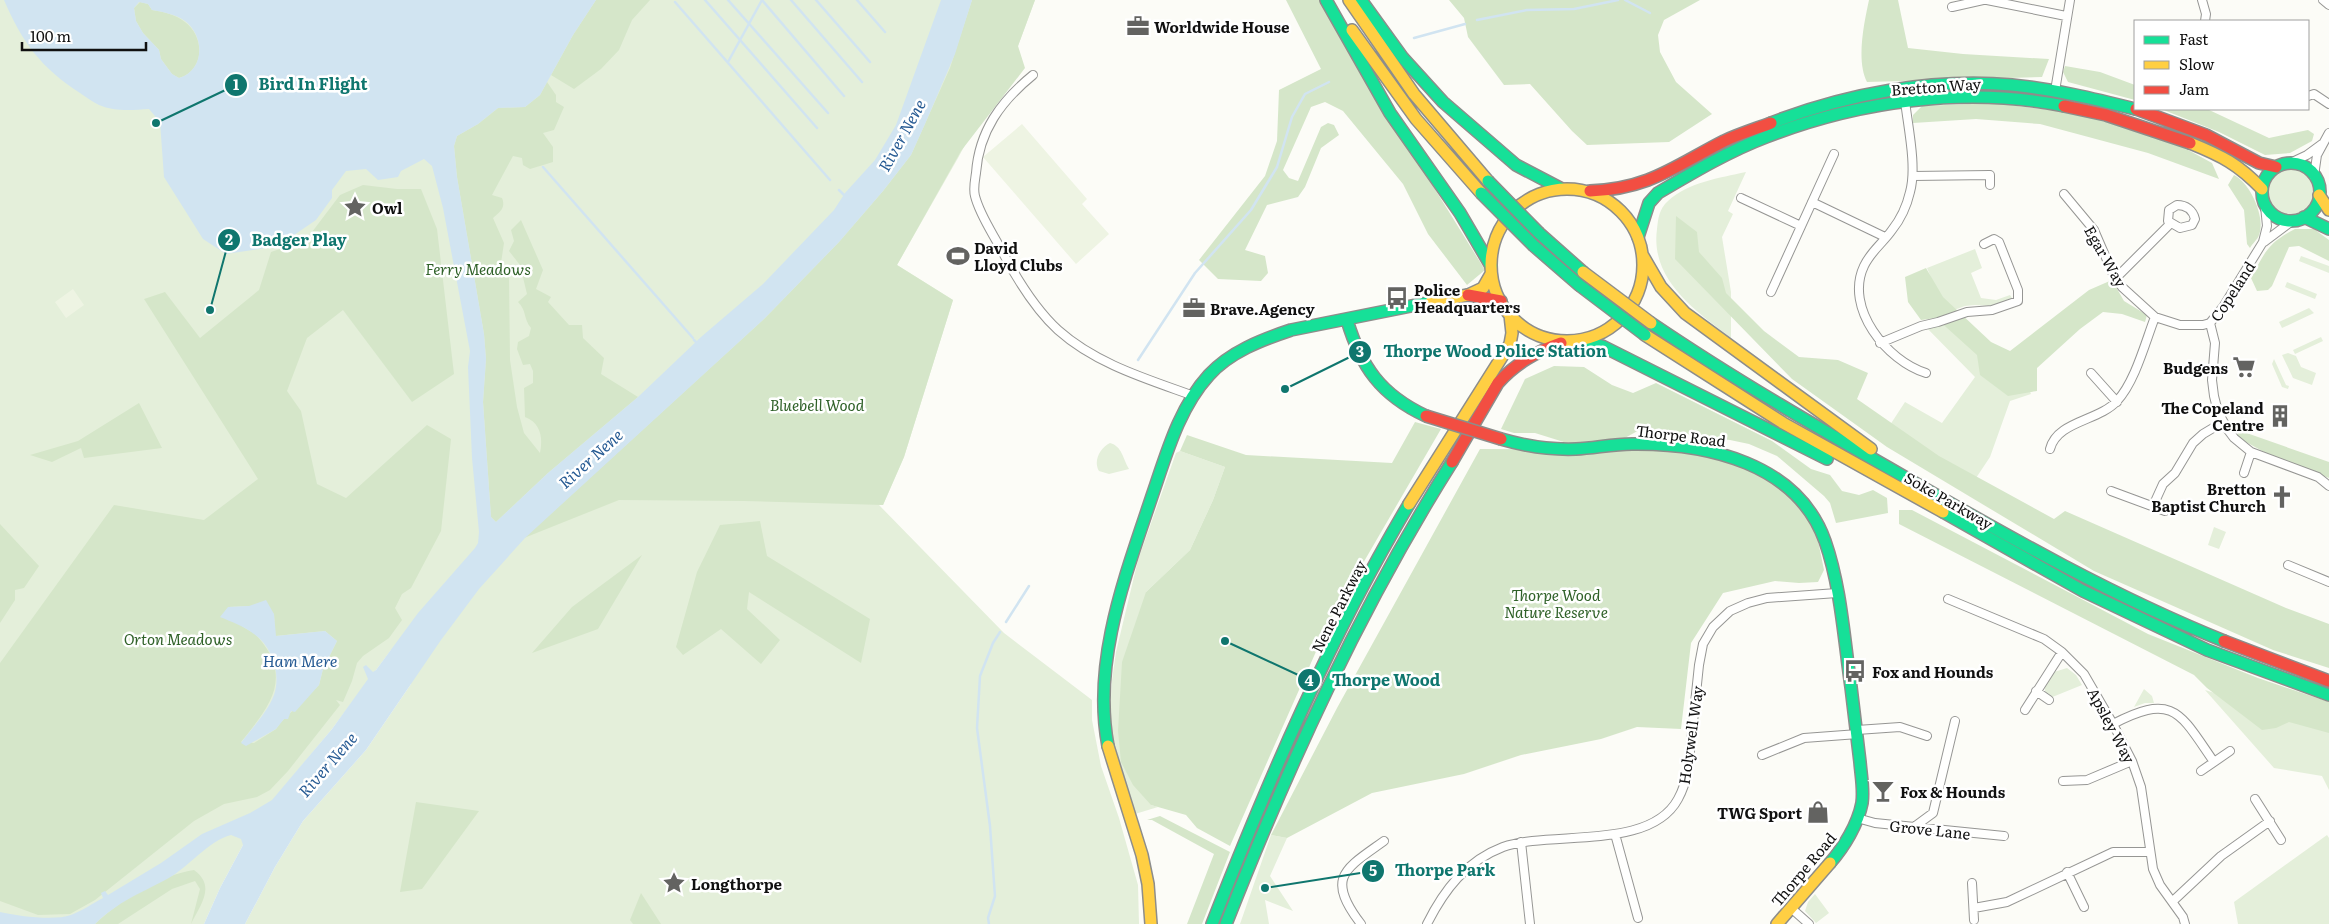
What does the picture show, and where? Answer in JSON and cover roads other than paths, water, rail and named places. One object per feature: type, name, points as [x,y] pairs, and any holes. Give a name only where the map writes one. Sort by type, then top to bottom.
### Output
[{"type":"main road","points":[[1151,924],[1147,877],[1140,847],[1111,760],[1104,704],[1108,662],[1122,588],[1160,474],[1180,422],[1209,374],[1221,364],[1252,345],[1291,330],[1468,295],[1483,288],[1491,270],[1499,233],[1512,215],[1539,194],[1560,188],[1590,191],[1603,196],[1619,209],[1632,225],[1638,238],[1642,255],[1639,288],[1623,316],[1611,328],[1597,336],[1581,341],[1561,343],[1533,334],[1510,315],[1501,301],[1491,270],[1467,224],[1399,128],[1326,0]]},
{"type":"main road","name":"Soke Parkway","points":[[1334,0],[1366,52],[1448,158],[1534,246],[1579,285],[1645,335],[1783,423],[1924,504],[2083,591],[2207,650],[2329,695]]},
{"type":"main road","name":"Soke Parkway","points":[[1349,0],[1387,58],[1427,112],[1488,181],[1539,233],[1583,272],[1651,324],[1697,355],[1788,411],[1929,491],[2133,601],[2259,655],[2329,681]]},
{"type":"main road","points":[[1361,0],[1403,58],[1443,102],[1516,165],[1560,188]]},
{"type":"main road","name":"Bretton Way","points":[[1590,191],[1622,190],[1643,185],[1721,143],[1763,125],[1813,108],[1860,96],[1908,89],[1994,84],[2055,91],[2134,109]]},
{"type":"main road","name":"Bretton Way","points":[[1638,238],[1650,203],[1658,193],[1731,153],[1766,137],[1830,116],[1905,101],[1988,98],[2050,103],[2115,116],[2194,144],[2245,171],[2262,189]]},
{"type":"main road","name":"Bretton Way","points":[[2139,110],[2206,135],[2260,163],[2276,167]]},
{"type":"main road","points":[[2290,163],[2306,167],[2314,176],[2319,188],[2319,195],[2314,209],[2304,218],[2292,221],[2276,217],[2265,206],[2262,189],[2268,173],[2276,167],[2290,163]]},
{"type":"main road","points":[[2319,195],[2329,210]]},
{"type":"main road","points":[[2304,218],[2320,223],[2329,229]]},
{"type":"main road","points":[[1642,255],[1654,278],[1670,300],[1685,313],[1929,491]]},
{"type":"main road","points":[[1468,295],[1501,301]]},
{"type":"main road","name":"Nene Parkway","points":[[1212,924],[1242,848],[1305,703],[1382,552],[1510,344],[1512,333],[1510,315]]},
{"type":"main road","name":"Thorpe Road","points":[[1347,320],[1358,352],[1371,376],[1393,398],[1426,416],[1525,446],[1577,449],[1623,444],[1652,444],[1710,451],[1750,462],[1773,474],[1796,492],[1812,514],[1826,542],[1833,566],[1857,732],[1862,780],[1862,803],[1849,837],[1840,850],[1777,924]]},
{"type":"main road","points":[[1581,341],[1602,346],[1843,467],[1924,504]]},
{"type":"main road","name":"Nene Parkway","points":[[1226,924],[1315,712],[1405,539],[1498,383],[1512,366],[1525,357],[1561,343]]},
{"type":"main road","points":[[1486,406],[1509,378],[1526,366],[1539,359],[1564,352],[1579,352],[1610,358],[1693,393]]},
{"type":"street","points":[[1952,7],[1985,0],[2066,16]]},
{"type":"street","points":[[2055,91],[2070,0]]},
{"type":"street","points":[[2202,0],[2206,14],[2204,20]]},
{"type":"street","points":[[2323,0],[2329,5]]},
{"type":"street","points":[[1033,75],[1001,105],[984,134],[977,156],[974,194],[982,213],[1014,274],[1036,307],[1059,331],[1124,371],[1194,396]]},
{"type":"street","points":[[2309,96],[2314,94],[2329,104]]},
{"type":"street","points":[[1905,101],[1913,176],[1905,205],[1892,230],[1866,261],[1860,279],[1861,303],[1867,320],[1880,343],[1907,366],[1926,373]]},
{"type":"street","points":[[2314,176],[2317,155],[2329,134]]},
{"type":"street","points":[[2290,163],[2307,155],[2322,144]]},
{"type":"street","points":[[1771,292],[1834,154]]},
{"type":"street","points":[[1913,176],[1990,175],[1990,185]]},
{"type":"street","name":"Egar Way","points":[[2064,194],[2094,230],[2116,278],[2133,299],[2155,317],[2180,325],[2203,325],[2210,323]]},
{"type":"street","points":[[1741,198],[1801,226]]},
{"type":"street","points":[[1812,202],[1885,237]]},
{"type":"street","name":"Copeland","points":[[2265,206],[2267,226],[2263,242],[2223,307],[2210,323],[2215,343],[2212,380],[2223,422],[2234,438],[2252,452],[2318,477],[2329,486]]},
{"type":"street","name":"Copeland","points":[[2263,242],[2292,221]]},
{"type":"street","points":[[2116,278],[2171,223]]},
{"type":"street","points":[[1880,343],[1921,326],[1967,312],[1992,310],[2018,301],[2018,290],[1999,242],[1994,240],[1984,244]]},
{"type":"street","points":[[2050,449],[2052,441],[2058,434],[2106,412],[2117,402],[2126,390],[2155,317]]},
{"type":"street","points":[[2091,373],[2117,402]]},
{"type":"street","points":[[2153,506],[2163,484],[2175,473],[2193,443],[2203,434],[2223,422]]},
{"type":"street","points":[[2244,473],[2252,452]]},
{"type":"street","points":[[2112,491],[2165,511]]},
{"type":"street","points":[[2288,566],[2329,582]]},
{"type":"street","name":"Holywell Way","points":[[1427,924],[1439,901],[1453,882],[1471,865],[1501,848],[1521,842],[1615,834],[1636,830],[1656,822],[1678,801],[1688,770],[1703,644],[1713,627],[1730,611],[1748,602],[1767,598],[1837,593]]},
{"type":"street","name":"Apsley Way","points":[[1948,599],[2044,640],[2062,652],[2084,674],[2113,724],[2132,762],[2141,787],[2153,870],[2160,885],[2183,917],[2185,924]]},
{"type":"street","points":[[2025,710],[2062,652]]},
{"type":"street","points":[[2036,691],[2049,700]]},
{"type":"street","points":[[2113,724],[2135,713],[2153,708],[2175,712],[2187,724],[2214,762]]},
{"type":"street","points":[[1914,827],[1933,812],[1955,721]]},
{"type":"street","points":[[1762,755],[1804,738],[1900,727],[1927,736]]},
{"type":"street","points":[[2201,771],[2230,751]]},
{"type":"street","points":[[2063,781],[2087,780],[2132,762]]},
{"type":"street","points":[[2256,799],[2281,840]]},
{"type":"street","name":"Grove Lane","points":[[1857,818],[1875,824],[2004,836]]},
{"type":"street","points":[[2173,901],[2222,856],[2270,821]]},
{"type":"street","points":[[1615,834],[1638,918]]},
{"type":"street","points":[[1360,924],[1342,888],[1343,876],[1349,866],[1384,841]]},
{"type":"street","points":[[1521,842],[1530,924]]},
{"type":"street","points":[[1974,908],[2007,902],[2067,872],[2114,852],[2150,852]]},
{"type":"street","points":[[2067,872],[2084,907]]},
{"type":"street","points":[[1972,883],[1974,920]]},
{"type":"street","points":[[1790,908],[1808,924]]},
{"type":"water","name":"River Nene","points":[[4,0],[596,0],[573,35],[540,95],[525,107],[498,108],[478,124],[457,136],[454,146],[457,177],[484,334],[486,359],[483,402],[491,517],[496,522],[548,473],[638,397],[701,337],[763,284],[834,210],[845,193],[875,160],[896,125],[941,0],[972,0],[955,54],[911,155],[883,191],[839,242],[765,318],[525,538],[479,589],[441,640],[366,750],[303,821],[275,867],[245,924],[204,924],[220,888],[243,845],[241,839],[231,835],[215,842],[175,874],[121,904],[95,924],[0,924],[0,912],[46,918],[71,915],[103,898],[101,893],[105,891],[108,895],[161,863],[202,834],[250,813],[272,800],[332,729],[368,679],[363,667],[366,665],[373,672],[376,670],[418,613],[475,548],[478,543],[479,532],[472,458],[468,367],[470,351],[443,208],[432,166],[424,159],[401,171],[398,177],[378,180],[366,169],[346,171],[332,190],[332,198],[316,220],[278,246],[226,254],[203,239],[164,177],[160,122],[149,109],[111,109],[99,105],[66,84],[34,53]],"holes":[[[139,2],[148,4],[152,10],[173,15],[192,27],[199,44],[199,52],[198,60],[188,74],[179,78],[172,74],[161,59],[159,50],[143,33],[136,21],[134,8]]]},
{"type":"water","name":"Ham Mere","points":[[266,600],[274,614],[276,636],[325,631],[337,641],[323,669],[319,685],[295,712],[291,711],[288,719],[284,719],[276,729],[246,746],[241,743],[263,714],[274,695],[276,670],[271,654],[261,640],[238,624],[220,617],[228,607],[249,606]]},
{"type":"waterway","points":[[705,0],[817,128]]},
{"type":"waterway","points":[[728,0],[828,113]]},
{"type":"waterway","points":[[762,0],[844,96]]},
{"type":"waterway","points":[[728,62],[762,0]]},
{"type":"waterway","points":[[791,0],[862,82]]},
{"type":"waterway","points":[[816,0],[870,62]]},
{"type":"waterway","points":[[857,0],[885,32]]},
{"type":"waterway","points":[[1477,20],[1527,10],[1574,9],[1618,0]]},
{"type":"waterway","points":[[1625,0],[1650,13]]},
{"type":"waterway","points":[[675,2],[830,180]]},
{"type":"waterway","points":[[1414,38],[1465,24]]},
{"type":"waterway","points":[[1138,360],[1195,273],[1251,210],[1277,167],[1292,117],[1305,94],[1329,82]]},
{"type":"waterway","points":[[543,167],[693,338]]},
{"type":"waterway","points":[[839,190],[844,195]]},
{"type":"waterway","points":[[1006,622],[1029,586]]},
{"type":"waterway","points":[[989,924],[988,918],[995,896],[990,826],[977,728],[980,676],[993,643],[1000,632]]},
{"type":"place","name":"Worldwide House","points":[[1138,26]]},
{"type":"place","name":"Bird In Flight","points":[[156,123]]},
{"type":"place","name":"Owl","points":[[355,207]]},
{"type":"place","name":"David Lloyd Clubs","points":[[958,256]]},
{"type":"place","name":"Police Headquarters","points":[[1397,298]]},
{"type":"place","name":"Brave.Agency","points":[[1194,308]]},
{"type":"place","name":"Badger Play","points":[[210,310]]},
{"type":"place","name":"Budgens","points":[[2244,367]]},
{"type":"place","name":"Thorpe Wood Police Station","points":[[1285,389]]},
{"type":"place","name":"The Copeland Centre","points":[[2280,416]]},
{"type":"place","name":"Bretton Baptist Church","points":[[2282,497]]},
{"type":"place","name":"Thorpe Wood","points":[[1225,641]]},
{"type":"place","name":"Fox and Hounds","points":[[1855,671]]},
{"type":"place","name":"Fox & Hounds","points":[[1883,791]]},
{"type":"place","name":"TWG Sport","points":[[1818,812]]},
{"type":"place","name":"Longthorpe","points":[[674,883]]},
{"type":"place","name":"Thorpe Park","points":[[1265,888]]},
{"type":"park label","name":"Ferry Meadows","points":[[478,268]]},
{"type":"park label","name":"Bluebell Wood","points":[[817,404]]},
{"type":"park label","name":"Thorpe Wood Nature Reserve","points":[[1556,602]]},
{"type":"park label","name":"Orton Meadows","points":[[178,638]]}]
